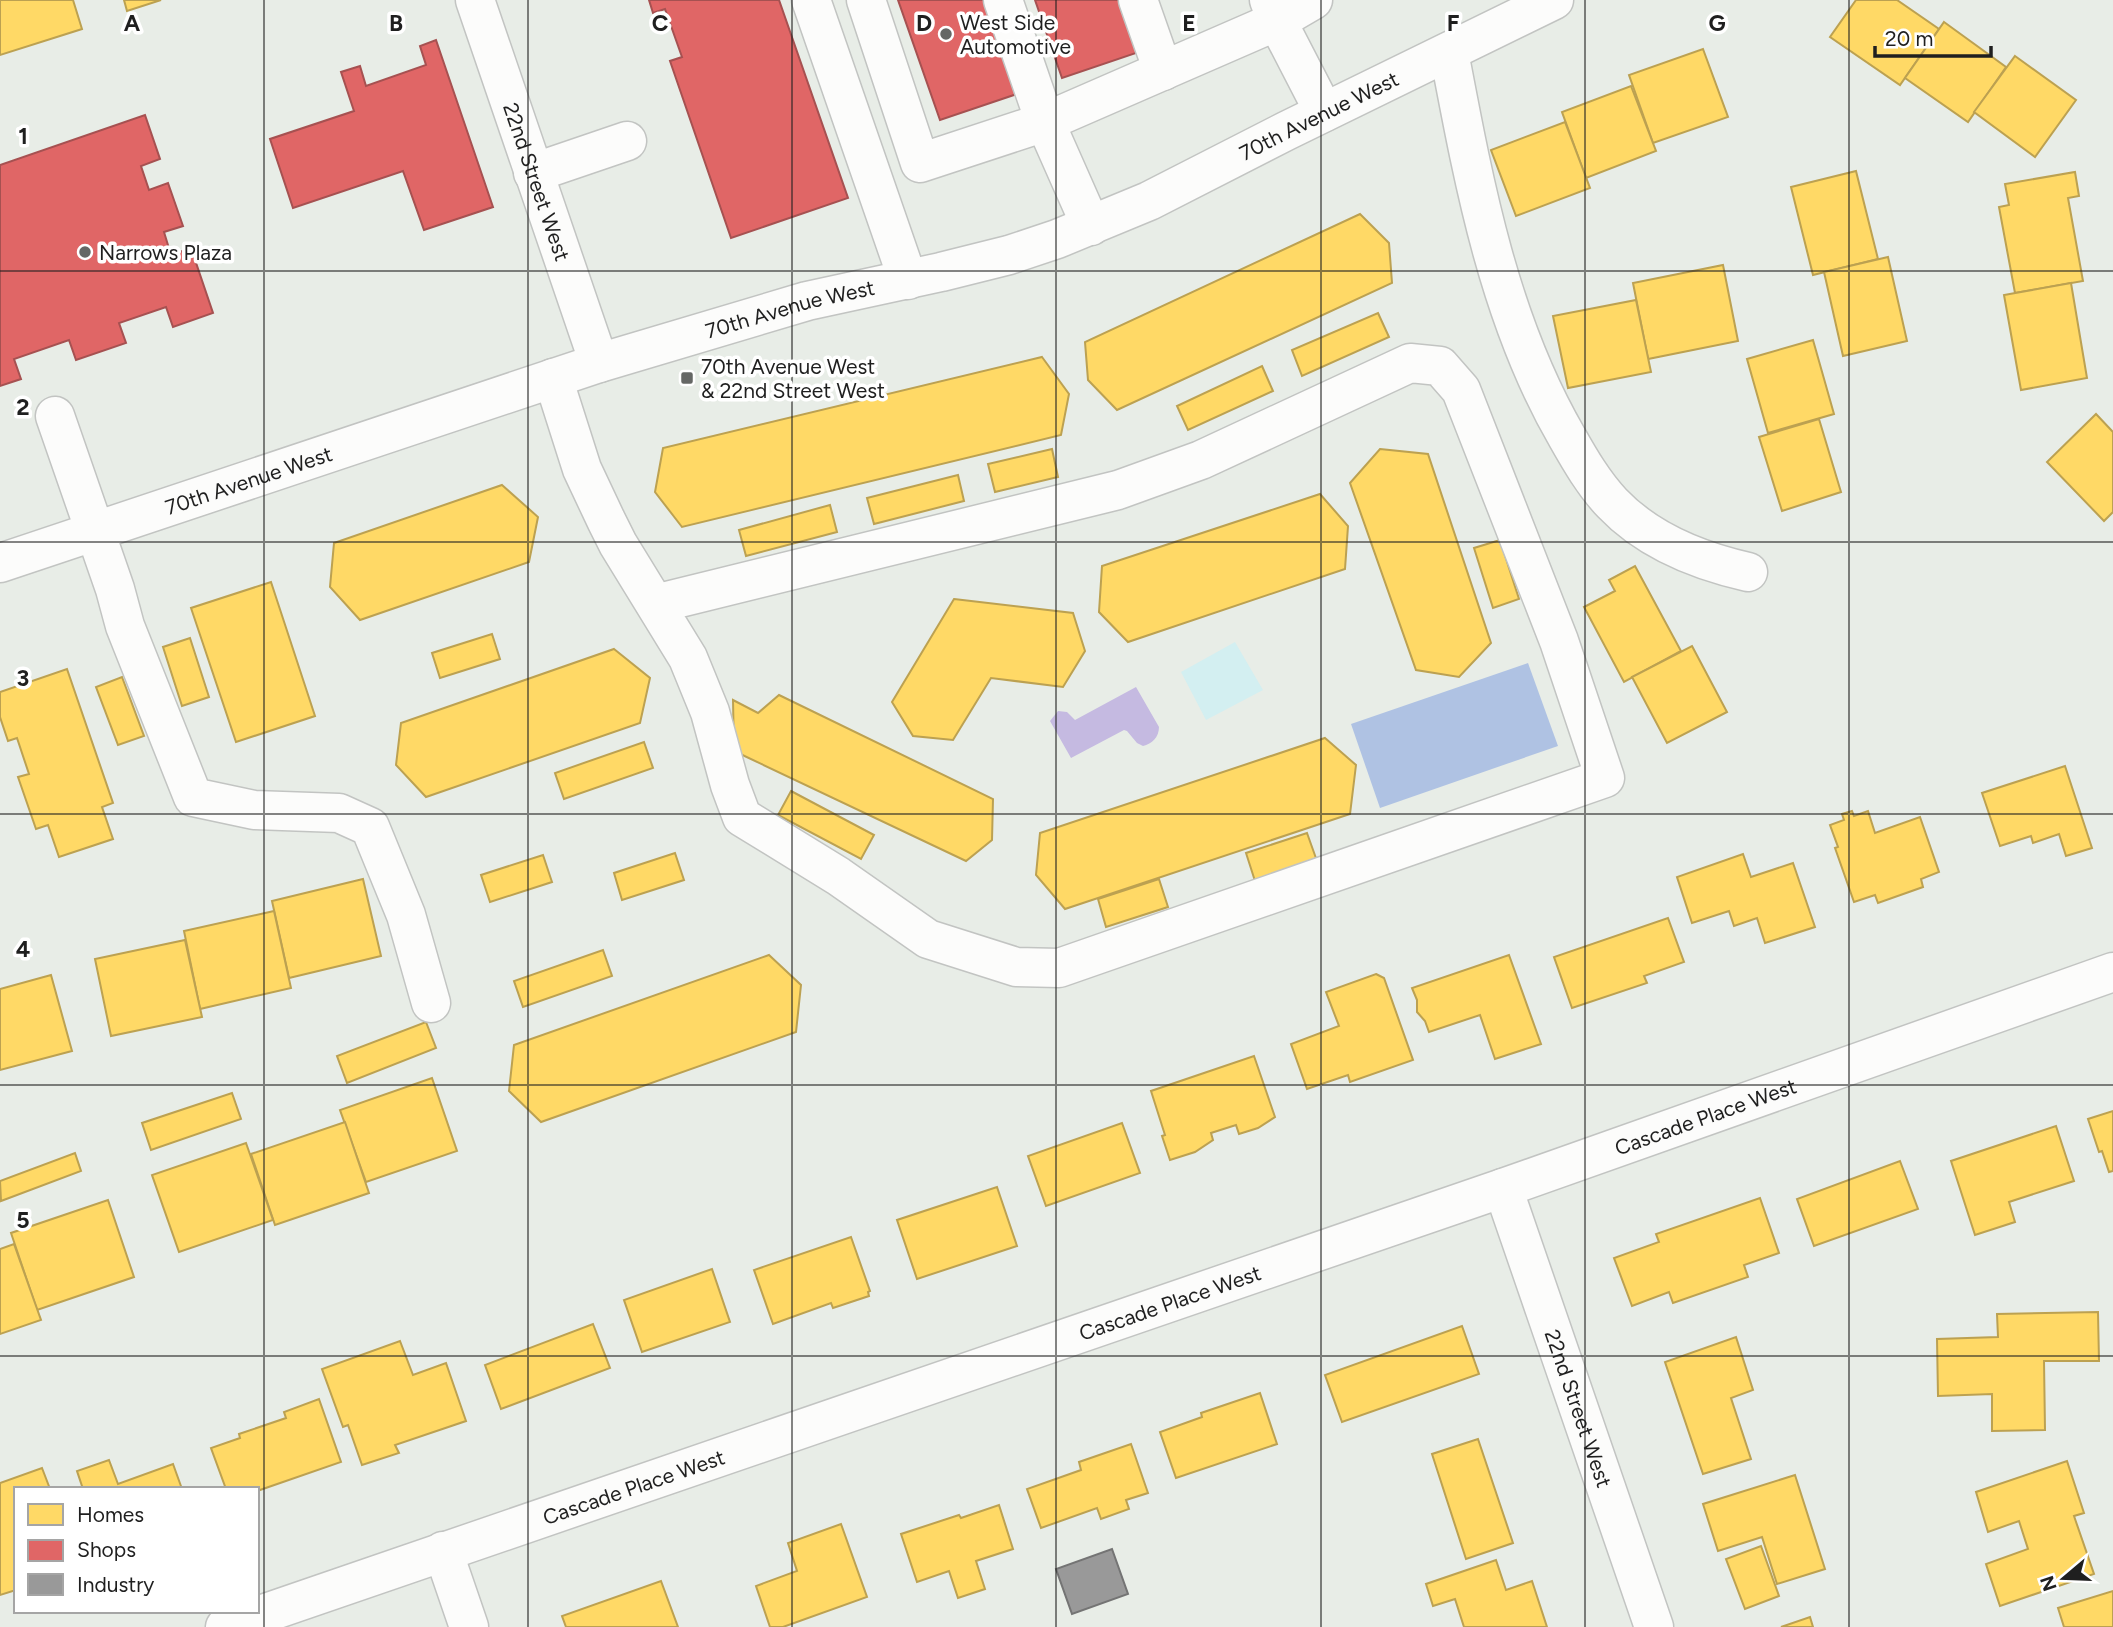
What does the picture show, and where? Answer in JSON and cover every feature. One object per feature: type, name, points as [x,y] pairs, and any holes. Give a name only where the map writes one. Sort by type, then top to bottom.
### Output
[{"type":"street","name":"22nd Street West","points":[[475,0],[599,363]]},
{"type":"street","points":[[811,0],[908,280]]},
{"type":"street","points":[[866,0],[920,163],[1045,122],[1163,71],[1273,11],[1313,0]]},
{"type":"street","points":[[1003,0],[1045,122],[1091,226]]},
{"type":"street","points":[[1138,0],[1163,71]]},
{"type":"street","name":"70th Avenue West","points":[[0,563],[599,363],[807,301],[1009,255],[1091,226],[1149,201],[1554,0]]},
{"type":"street","points":[[1273,11],[1324,112]]},
{"type":"street","points":[[1449,52],[1470,161],[1493,255],[1536,380],[1578,456],[1612,503],[1638,525],[1672,547],[1713,564],[1748,572]]},
{"type":"street","points":[[533,173],[627,141]]},
{"type":"street","points":[[552,378],[582,470],[618,544],[688,658],[710,712],[730,785],[742,817],[838,876],[928,939],[1016,967],[1059,968],[1605,778],[1559,641],[1461,390],[1440,366],[1410,363],[1201,460],[1118,490],[655,604]]},
{"type":"street","points":[[55,416],[116,589],[125,626],[193,797],[254,810],[339,813],[370,827],[406,915],[431,1003]]},
{"type":"street","name":"Cascade Place West","points":[[225,1627],[1503,1188],[2113,972]]},
{"type":"street","name":"22nd Street West","points":[[1503,1188],[1654,1627]]},
{"type":"street","points":[[443,1551],[469,1627]]},
{"type":"shaded area","points":[[1235,642],[1263,690],[1206,720],[1181,672]]},
{"type":"shaded area","points":[[1528,663],[1558,746],[1380,808],[1351,724]]},
{"type":"shaded area","points":[[1136,687],[1159,727],[1154,740],[1143,746],[1124,730],[1071,758],[1050,721],[1058,711],[1067,712],[1075,720]]},
{"type":"building: Homes","points":[[0,0],[73,0],[82,29],[0,55]]},
{"type":"building: Homes","points":[[124,0],[161,0],[127,11]]},
{"type":"building: Homes","points":[[1856,0],[1897,0],[1939,29],[1900,85],[1830,37]]},
{"type":"building: Homes","points":[[1944,22],[2006,67],[1968,122],[1905,78]]},
{"type":"building: Homes","points":[[1703,49],[1728,117],[1653,143],[1629,75]]},
{"type":"building: Homes","points":[[2015,56],[2076,100],[2035,157],[1974,112]]},
{"type":"building: Homes","points":[[1631,86],[1656,151],[1586,178],[1562,112]]},
{"type":"building: Homes","points":[[1565,122],[1590,188],[1516,216],[1491,150]]},
{"type":"building: Homes","points":[[1856,171],[1878,259],[1813,275],[1791,187]]},
{"type":"building: Homes","points":[[2075,172],[2079,196],[2068,198],[2083,281],[2015,293],[1999,207],[2009,205],[2005,184]]},
{"type":"building: Homes","points":[[1360,214],[1389,243],[1392,283],[1117,410],[1088,380],[1085,342]]},
{"type":"building: Homes","points":[[1888,257],[1907,341],[1843,356],[1824,272]]},
{"type":"building: Homes","points":[[1723,265],[1738,341],[1648,359],[1633,283]]},
{"type":"building: Homes","points":[[2071,283],[2087,378],[2021,390],[2004,295]]},
{"type":"building: Homes","points":[[1636,300],[1651,372],[1568,388],[1553,316]]},
{"type":"building: Homes","points":[[1378,313],[1389,337],[1302,376],[1292,350]]},
{"type":"building: Homes","points":[[1813,340],[1834,414],[1768,433],[1747,359]]},
{"type":"building: Homes","points":[[1042,357],[1069,394],[1061,435],[682,527],[655,492],[663,448]]},
{"type":"building: Homes","points":[[1262,366],[1273,391],[1188,430],[1177,406]]},
{"type":"building: Homes","points":[[2096,414],[2113,432],[2113,512],[2104,521],[2047,462]]},
{"type":"building: Homes","points":[[1819,419],[1841,492],[1782,511],[1759,437]]},
{"type":"building: Homes","points":[[1052,449],[1058,477],[995,492],[988,464]]},
{"type":"building: Homes","points":[[1380,449],[1428,454],[1491,643],[1459,677],[1416,670],[1350,483]]},
{"type":"building: Homes","points":[[958,475],[964,501],[874,524],[867,498]]},
{"type":"building: Homes","points":[[502,485],[538,517],[529,562],[360,620],[330,587],[334,543]]},
{"type":"building: Homes","points":[[1320,494],[1348,526],[1345,569],[1128,642],[1099,612],[1102,566]]},
{"type":"building: Homes","points":[[830,505],[837,532],[746,556],[739,530]]},
{"type":"building: Homes","points":[[1500,540],[1519,599],[1493,608],[1474,548]]},
{"type":"building: Homes","points":[[1635,566],[1681,651],[1624,682],[1584,607],[1615,591],[1609,580]]},
{"type":"building: Homes","points":[[271,582],[315,716],[236,742],[191,608]]},
{"type":"building: Homes","points":[[954,599],[1073,613],[1085,651],[1063,687],[991,678],[953,740],[913,736],[892,702]]},
{"type":"building: Homes","points":[[492,634],[500,659],[440,678],[432,653]]},
{"type":"building: Homes","points":[[190,638],[209,697],[182,706],[163,647]]},
{"type":"building: Homes","points":[[1692,646],[1727,712],[1667,743],[1632,677]]},
{"type":"building: Homes","points":[[614,649],[650,678],[640,723],[426,797],[396,765],[401,723]]},
{"type":"building: Homes","points":[[67,669],[113,803],[102,807],[113,839],[59,857],[48,825],[36,829],[18,777],[29,774],[17,738],[8,741],[0,717],[0,692]]},
{"type":"building: Homes","points":[[122,677],[144,736],[118,745],[96,687]]},
{"type":"building: Homes","points":[[779,695],[993,799],[992,840],[966,861],[734,751],[733,700],[758,713]]},
{"type":"building: Homes","points":[[1325,738],[1356,765],[1350,814],[1065,909],[1036,875],[1040,833]]},
{"type":"building: Homes","points":[[644,742],[653,768],[564,799],[555,773]]},
{"type":"building: Homes","points":[[2065,766],[2092,848],[2066,856],[2059,834],[2033,843],[2031,836],[2000,846],[1982,793]]},
{"type":"building: Homes","points":[[791,791],[874,835],[861,859],[778,815]]},
{"type":"building: Homes","points":[[1852,811],[1854,816],[1868,811],[1875,833],[1920,817],[1939,872],[1921,879],[1923,887],[1878,903],[1875,895],[1854,902],[1830,825],[1844,820],[1842,814]]},
{"type":"building: Homes","points":[[1307,833],[1317,861],[1255,881],[1246,853]]},
{"type":"building: Homes","points":[[675,853],[684,880],[622,900],[614,873]]},
{"type":"building: Homes","points":[[1743,854],[1751,877],[1793,863],[1815,927],[1765,943],[1757,918],[1734,926],[1729,911],[1692,923],[1677,877]]},
{"type":"building: Homes","points":[[543,855],[552,882],[490,902],[481,875]]},
{"type":"building: Homes","points":[[363,879],[381,956],[289,978],[272,901]]},
{"type":"building: Homes","points":[[1159,879],[1168,907],[1106,927],[1098,899]]},
{"type":"building: Homes","points":[[274,911],[291,988],[200,1009],[184,931]]},
{"type":"building: Homes","points":[[1668,918],[1684,962],[1644,976],[1647,983],[1572,1008],[1554,957]]},
{"type":"building: Homes","points":[[185,940],[202,1017],[111,1036],[95,959]]},
{"type":"building: Homes","points":[[603,950],[612,976],[523,1007],[514,981]]},
{"type":"building: Homes","points":[[769,955],[801,985],[796,1032],[541,1122],[509,1091],[514,1045]]},
{"type":"building: Homes","points":[[1509,955],[1541,1044],[1495,1059],[1480,1015],[1429,1032],[1425,1021],[1417,1012],[1417,1000],[1412,988]]},
{"type":"building: Homes","points":[[1376,974],[1384,978],[1413,1060],[1350,1082],[1348,1075],[1307,1089],[1291,1044],[1339,1026],[1326,992]]},
{"type":"building: Homes","points":[[51,975],[72,1051],[0,1070],[0,989]]},
{"type":"building: Homes","points":[[426,1022],[436,1048],[347,1083],[337,1056]]},
{"type":"building: Homes","points":[[1254,1056],[1275,1117],[1258,1128],[1239,1134],[1236,1125],[1211,1133],[1213,1140],[1195,1152],[1170,1160],[1151,1091]]},
{"type":"building: Homes","points":[[432,1078],[457,1151],[366,1182],[340,1110]]},
{"type":"building: Homes","points":[[232,1093],[241,1119],[151,1150],[142,1123]]},
{"type":"building: Homes","points":[[2113,1111],[2113,1171],[2109,1172],[2088,1119]]},
{"type":"building: Homes","points":[[345,1122],[369,1193],[275,1225],[251,1154]]},
{"type":"building: Homes","points":[[1122,1123],[1140,1173],[1046,1206],[1028,1156]]},
{"type":"building: Homes","points":[[2056,1126],[2074,1181],[2009,1202],[2015,1222],[1975,1235],[1951,1161]]},
{"type":"building: Homes","points":[[246,1143],[273,1220],[179,1252],[152,1175]]},
{"type":"building: Homes","points":[[75,1153],[81,1171],[1,1201],[0,1181]]},
{"type":"building: Homes","points":[[1900,1161],[1918,1209],[1814,1246],[1797,1199]]},
{"type":"building: Homes","points":[[997,1187],[1017,1246],[917,1279],[897,1220]]},
{"type":"building: Homes","points":[[1760,1198],[1779,1253],[1744,1265],[1748,1277],[1673,1303],[1669,1292],[1632,1306],[1614,1258],[1659,1242],[1656,1234]]},
{"type":"building: Homes","points":[[108,1200],[134,1277],[37,1310],[11,1233]]},
{"type":"building: Homes","points":[[851,1237],[870,1291],[869,1296],[833,1308],[831,1303],[773,1324],[754,1270]]},
{"type":"building: Homes","points":[[14,1244],[41,1320],[0,1334],[0,1249]]},
{"type":"building: Homes","points":[[712,1269],[730,1322],[642,1352],[624,1300]]},
{"type":"building: Homes","points":[[2098,1312],[2099,1361],[2044,1361],[2045,1430],[1992,1431],[1992,1394],[1938,1396],[1937,1339],[1998,1337],[1997,1314]]},
{"type":"building: Homes","points":[[593,1324],[610,1368],[501,1409],[485,1365]]},
{"type":"building: Homes","points":[[1462,1326],[1479,1374],[1342,1422],[1325,1375]]},
{"type":"building: Homes","points":[[1736,1337],[1753,1390],[1731,1398],[1751,1459],[1703,1474],[1665,1362]]},
{"type":"building: Homes","points":[[400,1341],[413,1375],[446,1363],[466,1421],[395,1445],[399,1453],[362,1465],[348,1425],[343,1427],[322,1369]]},
{"type":"building: Homes","points":[[1260,1393],[1277,1444],[1176,1478],[1160,1432],[1202,1417],[1201,1413]]},
{"type":"building: Homes","points":[[319,1399],[341,1462],[259,1490],[259,1487],[225,1487],[211,1448],[240,1438],[239,1434],[286,1418],[284,1412]]},
{"type":"building: Homes","points":[[1478,1439],[1513,1543],[1466,1559],[1432,1454]]},
{"type":"building: Homes","points":[[1131,1444],[1148,1493],[1126,1500],[1129,1509],[1101,1519],[1097,1508],[1041,1528],[1027,1489],[1081,1470],[1079,1462]]},
{"type":"building: Homes","points":[[109,1460],[118,1484],[173,1464],[181,1487],[82,1487],[77,1471]]},
{"type":"building: Homes","points":[[2067,1461],[2084,1513],[2074,1516],[2094,1574],[2000,1606],[1986,1564],[2028,1549],[2019,1521],[1988,1532],[1976,1492]]},
{"type":"building: Homes","points":[[42,1468],[49,1487],[14,1487],[14,1591],[0,1595],[0,1483]]},
{"type":"building: Homes","points":[[1795,1475],[1825,1569],[1777,1584],[1762,1537],[1718,1551],[1703,1504]]},
{"type":"building: Homes","points":[[999,1505],[1013,1549],[976,1561],[985,1589],[958,1598],[949,1571],[917,1582],[901,1534]]},
{"type":"building: Homes","points":[[841,1524],[867,1597],[783,1627],[770,1627],[756,1586],[797,1571],[788,1543]]},
{"type":"building: Homes","points":[[1761,1546],[1779,1596],[1745,1609],[1726,1559]]},
{"type":"building: Homes","points":[[1496,1560],[1506,1590],[1532,1581],[1547,1627],[1464,1627],[1455,1599],[1433,1606],[1426,1584]]},
{"type":"building: Homes","points":[[661,1581],[678,1627],[566,1627],[562,1616]]},
{"type":"building: Homes","points":[[2113,1591],[2113,1627],[2064,1627],[2058,1608]]},
{"type":"building: Homes","points":[[1810,1617],[1813,1627],[1781,1627]]},
{"type":"building: Shops","points":[[649,0],[779,0],[848,198],[731,238],[670,61],[682,57],[665,9],[653,13]]},
{"type":"building: Shops","points":[[898,0],[987,0],[1020,93],[940,120]]},
{"type":"building: Shops","points":[[1035,0],[1124,0],[1142,51],[1062,78]]},
{"type":"building: Shops","points":[[436,40],[493,207],[424,230],[403,171],[293,208],[270,139],[354,111],[341,72],[360,66],[366,86],[426,65],[420,46]]},
{"type":"building: Shops","name":"Narrows Plaza","points":[[145,115],[160,159],[141,166],[149,190],[168,183],[183,226],[164,232],[171,255],[191,248],[213,313],[173,327],[166,307],[119,323],[126,343],[76,360],[69,340],[14,359],[21,379],[0,386],[0,165]]},
{"type":"building: Industry","points":[[1112,1549],[1128,1594],[1072,1614],[1056,1569]]},
{"type":"place","name":"West Side Automotive","points":[[946,34]]},
{"type":"place","name":"Narrows Plaza","points":[[85,252]]},
{"type":"place","name":"70th Avenue West & 22nd Street West","points":[[687,378]]}]
